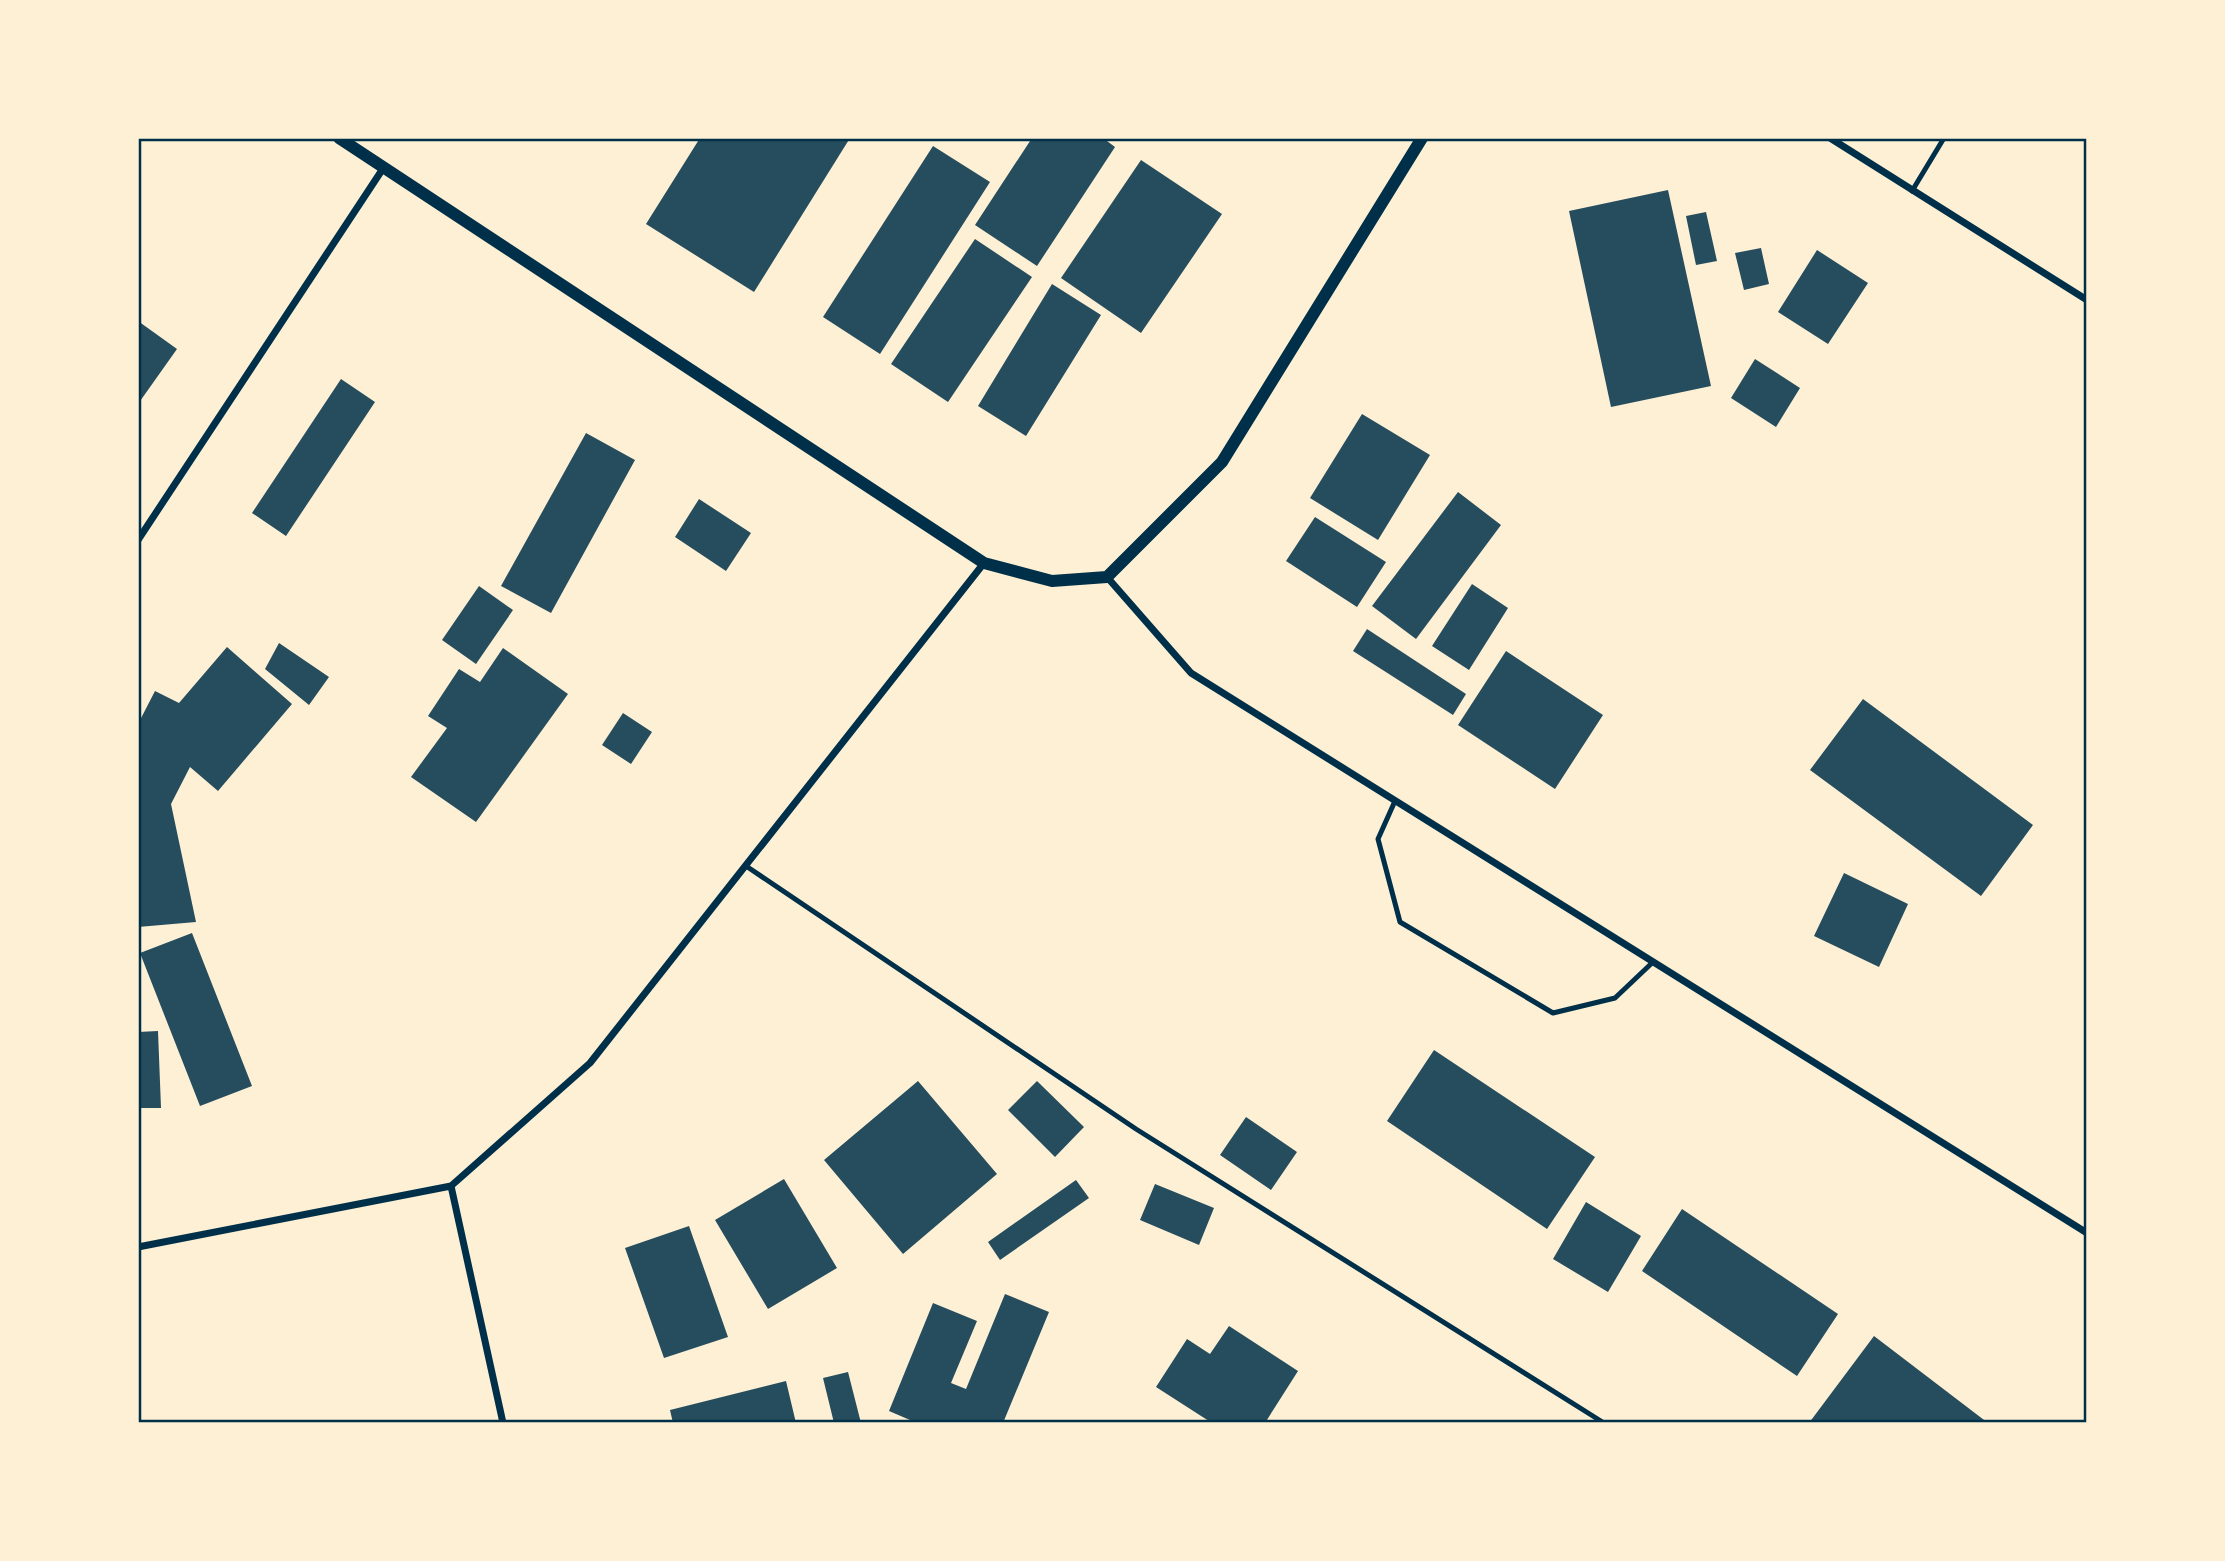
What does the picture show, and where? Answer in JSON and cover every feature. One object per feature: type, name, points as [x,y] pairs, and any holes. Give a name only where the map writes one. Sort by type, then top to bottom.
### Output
[{"type":"street","points":[[339,138],[984,563],[1052,581],[1107,577],[1222,462],[1422,138]]},
{"type":"street","points":[[1830,138],[2087,300]]},
{"type":"street","points":[[138,540],[384,167]]},
{"type":"street","points":[[138,1247],[451,1186],[590,1063],[984,563]]},
{"type":"street","points":[[1107,577],[1191,673],[2087,1233]]},
{"type":"street","points":[[451,1186],[503,1423]]},
{"type":"lane","points":[[1912,191],[1944,138]]},
{"type":"lane","points":[[1395,801],[1378,839],[1400,922],[1553,1013],[1615,998],[1653,962]]},
{"type":"lane","points":[[746,866],[1136,1129],[1604,1423]]},
{"type":"building","points":[[700,138],[850,138],[754,292],[646,224]]},
{"type":"building","points":[[1032,138],[1103,138],[1115,147],[1037,266],[975,225]]},
{"type":"building","points":[[933,146],[990,182],[880,354],[823,317]]},
{"type":"building","points":[[1141,160],[1222,214],[1141,333],[1061,278]]},
{"type":"building","points":[[1668,190],[1711,386],[1611,407],[1569,211]]},
{"type":"building","points":[[1706,212],[1717,261],[1696,265],[1686,216]]},
{"type":"building","points":[[975,239],[1032,277],[948,402],[891,364]]},
{"type":"building","points":[[1761,248],[1769,284],[1744,290],[1735,253]]},
{"type":"building","points":[[1817,250],[1868,283],[1828,344],[1778,312]]},
{"type":"building","points":[[1052,284],[1101,315],[1026,436],[978,406]]},
{"type":"building","points":[[138,321],[177,349],[138,404]]},
{"type":"building","points":[[1755,359],[1800,388],[1776,427],[1731,398]]},
{"type":"building","points":[[341,379],[375,402],[286,536],[252,513]]},
{"type":"building","points":[[1362,414],[1430,455],[1378,540],[1310,498]]},
{"type":"building","points":[[586,433],[635,460],[551,613],[501,586]]},
{"type":"building","points":[[1458,492],[1501,525],[1416,639],[1372,606]]},
{"type":"building","points":[[699,499],[751,533],[726,571],[675,537]]},
{"type":"building","points":[[1315,517],[1386,562],[1357,607],[1286,561]]},
{"type":"building","points":[[1472,584],[1508,608],[1469,670],[1432,646]]},
{"type":"building","points":[[479,586],[513,610],[476,664],[442,640]]},
{"type":"building","points":[[1367,629],[1466,694],[1453,715],[1353,651]]},
{"type":"building","points":[[279,643],[329,677],[309,705],[265,669]]},
{"type":"building","points":[[227,647],[292,704],[218,791],[190,767],[171,804],[196,922],[138,927],[138,724],[155,691],[179,703]]},
{"type":"building","points":[[503,648],[568,694],[476,822],[411,777],[447,728],[428,716],[459,669],[480,682]]},
{"type":"building","points":[[1506,651],[1603,715],[1555,789],[1458,725]]},
{"type":"building","points":[[1863,699],[2033,825],[1981,896],[1810,770]]},
{"type":"building","points":[[623,713],[652,732],[631,764],[602,745]]},
{"type":"building","points":[[1844,873],[1908,904],[1879,967],[1814,936]]},
{"type":"building","points":[[192,933],[252,1086],[200,1106],[140,953]]},
{"type":"building","points":[[158,1031],[161,1108],[138,1108],[138,1032]]},
{"type":"building","points":[[1434,1050],[1595,1157],[1547,1229],[1387,1121]]},
{"type":"building","points":[[918,1081],[997,1174],[903,1254],[824,1160]]},
{"type":"building","points":[[1037,1081],[1084,1127],[1055,1157],[1008,1110]]},
{"type":"building","points":[[1246,1117],[1297,1152],[1271,1190],[1220,1155]]},
{"type":"building","points":[[784,1179],[837,1268],[768,1309],[715,1220]]},
{"type":"building","points":[[1076,1180],[1089,1198],[1000,1260],[988,1242]]},
{"type":"building","points":[[1155,1184],[1214,1208],[1199,1245],[1140,1220]]},
{"type":"building","points":[[1586,1202],[1641,1236],[1608,1292],[1553,1259]]},
{"type":"building","points":[[1682,1209],[1838,1314],[1797,1376],[1642,1271]]},
{"type":"building","points":[[689,1226],[728,1337],[664,1358],[625,1248]]},
{"type":"building","points":[[1005,1294],[1049,1312],[1003,1423],[917,1423],[889,1411],[933,1303],[977,1321],[951,1383],[966,1389]]},
{"type":"building","points":[[1229,1326],[1298,1371],[1265,1423],[1212,1423],[1156,1387],[1187,1339],[1210,1354]]},
{"type":"building","points":[[1874,1336],[1988,1423],[1809,1423]]},
{"type":"building","points":[[848,1372],[861,1423],[834,1423],[823,1378]]},
{"type":"building","points":[[786,1381],[796,1423],[673,1423],[670,1410]]}]
